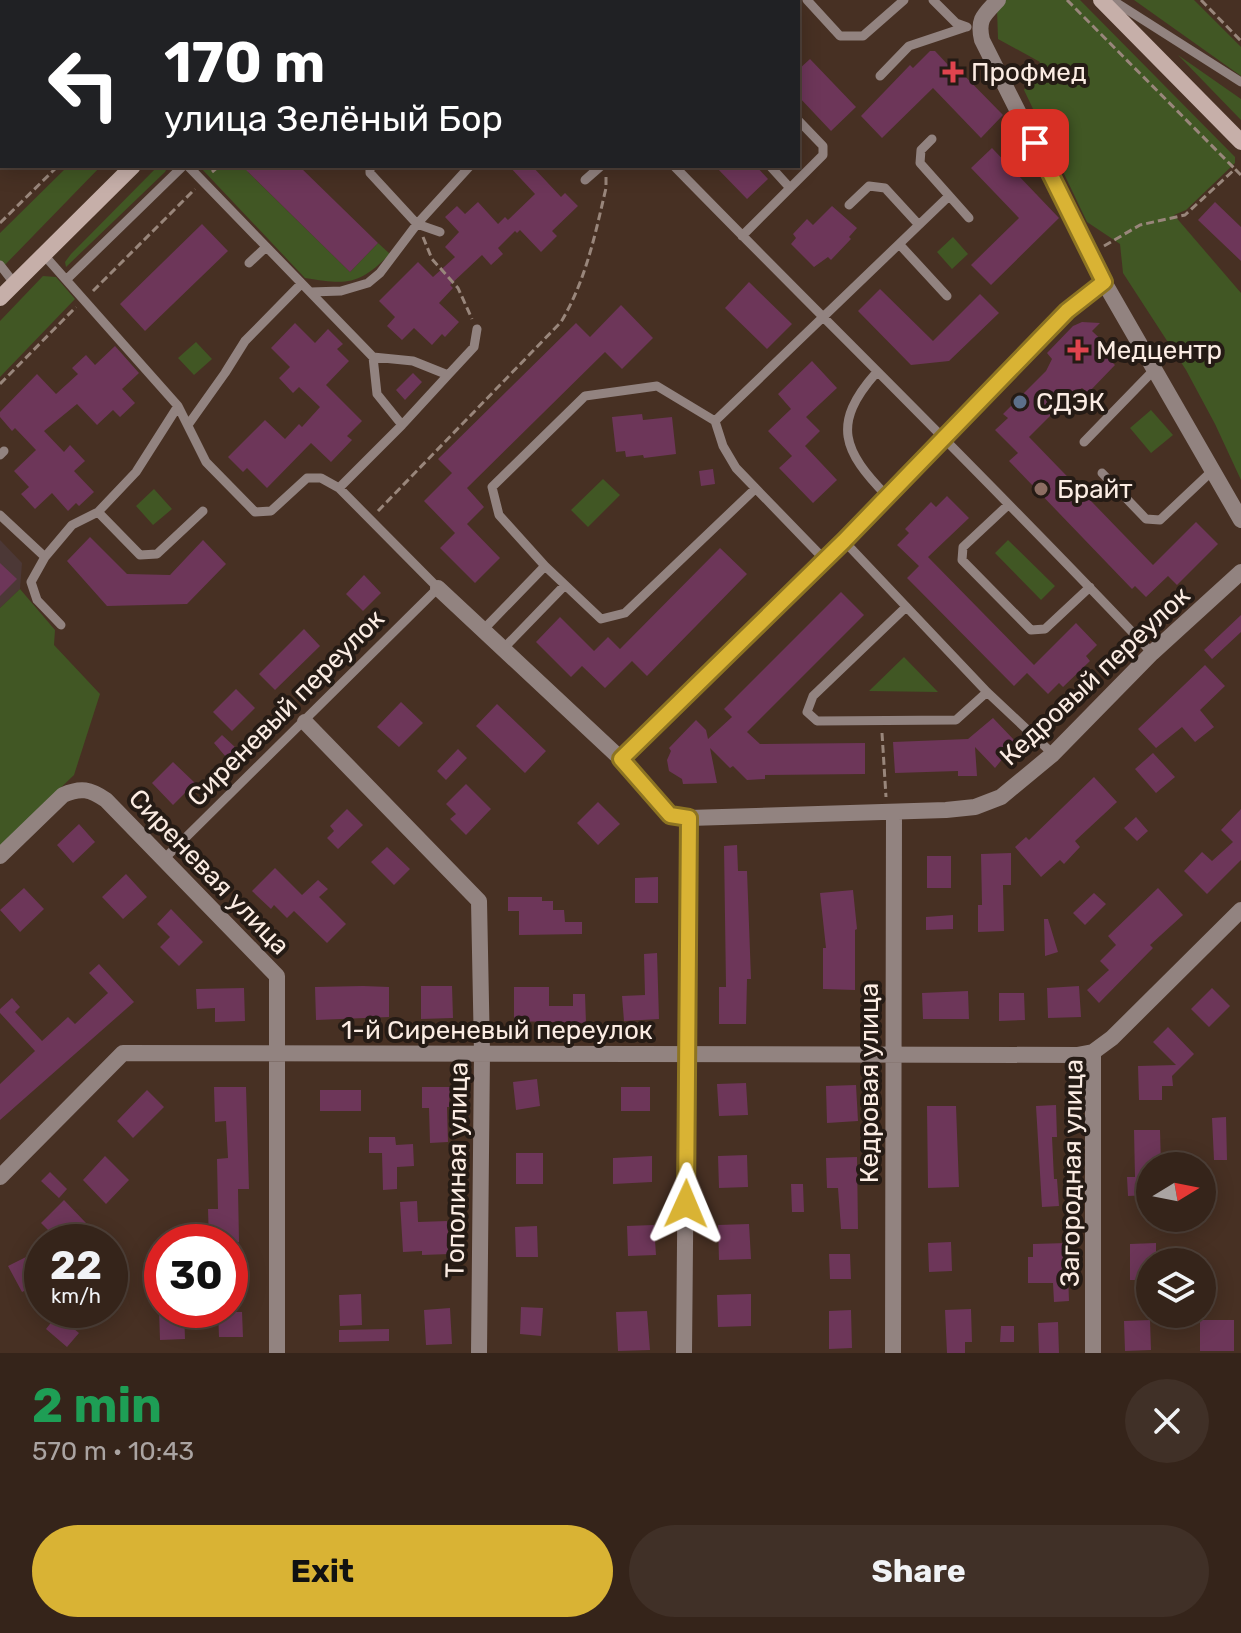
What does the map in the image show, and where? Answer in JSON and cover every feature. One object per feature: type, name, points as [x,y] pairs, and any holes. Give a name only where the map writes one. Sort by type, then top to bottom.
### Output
[{"type":"main road","points":[[1101,0],[1241,142]]},
{"type":"main road","points":[[0,298],[131,168]]},
{"type":"street","points":[[998,0],[972,27],[992,59],[1104,282],[1241,520]]},
{"type":"street","name":"Кедровый переулок","points":[[689,818],[890,813],[975,807],[1001,797],[1053,754],[1152,653],[1241,572]]},
{"type":"street","points":[[438,588],[621,759],[670,815],[689,818],[684,1353]]},
{"type":"street","name":"Тополиная улица","points":[[305,722],[479,901],[482,1053],[479,1353]]},
{"type":"street","name":"Сиреневая улица","points":[[0,856],[63,795],[76,789],[92,790],[106,800],[277,976],[277,1353]]},
{"type":"street","name":"Кедровая улица","points":[[890,813],[893,1353]]},
{"type":"street","name":"Загородная улица","points":[[1093,1353],[1093,1052],[1112,1038],[1241,910]]},
{"type":"street","name":"1-й Сиреневый переулок","points":[[0,1177],[123,1053],[1077,1055],[1093,1052]]},
{"type":"lane","points":[[807,0],[840,36],[863,36],[904,0]]},
{"type":"lane","points":[[933,0],[956,23],[972,27]]},
{"type":"lane","points":[[1112,0],[1241,82]]},
{"type":"lane","points":[[880,76],[909,46],[972,27]]},
{"type":"lane","points":[[742,236],[823,155],[823,146],[800,122]]},
{"type":"lane","points":[[932,139],[921,150],[920,163],[969,218]]},
{"type":"lane","points":[[67,279],[184,168]]},
{"type":"lane","points":[[188,168],[373,357],[377,394],[402,425]]},
{"type":"lane","points":[[370,168],[370,173],[417,224],[440,232]]},
{"type":"lane","points":[[311,292],[341,291],[368,283],[380,273],[417,224],[468,168]]},
{"type":"lane","points":[[585,180],[600,168]]},
{"type":"lane","points":[[676,168],[1152,653]]},
{"type":"lane","points":[[772,168],[790,188]]},
{"type":"lane","points":[[849,205],[869,186],[885,188],[919,225]]},
{"type":"lane","points":[[715,421],[949,196]]},
{"type":"lane","points":[[900,245],[947,296]]},
{"type":"lane","points":[[249,263],[265,248]]},
{"type":"lane","points":[[44,255],[178,406],[206,462],[255,512],[271,511],[307,478],[321,478],[339,488],[438,588]]},
{"type":"lane","points":[[0,265],[14,283]]},
{"type":"lane","points":[[621,759],[844,541],[1067,311],[1104,282]]},
{"type":"lane","points":[[188,425],[245,341],[301,284]]},
{"type":"lane","points":[[339,488],[474,347],[477,329]]},
{"type":"lane","points":[[373,357],[413,361],[448,375]]},
{"type":"lane","points":[[1084,442],[1153,371]]},
{"type":"lane","points":[[876,373],[858,393],[850,412],[847,434],[861,469],[887,496]]},
{"type":"lane","points":[[755,489],[625,613],[601,619],[545,566],[499,515],[492,487],[585,396],[657,386],[715,421],[723,446],[736,468],[824,559]]},
{"type":"lane","points":[[61,625],[37,600],[31,582],[45,557],[72,525],[98,512],[136,472],[178,406]]},
{"type":"lane","points":[[1102,473],[1146,519],[1160,520],[1212,471]]},
{"type":"lane","points":[[1008,505],[963,547],[962,560],[1031,630],[1045,629],[1090,587]]},
{"type":"lane","points":[[98,512],[140,555],[157,554],[203,511]]},
{"type":"lane","points":[[0,515],[45,557]]},
{"type":"lane","points":[[844,541],[987,692],[1053,754]]},
{"type":"lane","points":[[484,629],[545,566]]},
{"type":"lane","points":[[504,648],[565,585]]},
{"type":"lane","name":"Сиреневый переулок","points":[[164,859],[438,588]]},
{"type":"lane","points":[[905,608],[813,696],[807,712],[817,721],[956,720],[987,692]]},
{"type":"path","points":[[1067,0],[1241,175]]},
{"type":"path","points":[[1201,0],[1241,41]]},
{"type":"path","points":[[0,223],[56,168]]},
{"type":"path","points":[[370,519],[561,322],[588,265],[606,188],[603,168]]},
{"type":"path","points":[[1092,256],[1140,225],[1185,215],[1235,169]]},
{"type":"path","points":[[0,384],[203,181]]},
{"type":"path","points":[[417,224],[432,259],[458,288],[477,329]]},
{"type":"path","points":[[882,721],[890,813]]},
{"type":"shaded area","points":[[0,540],[22,563],[20,589],[0,608]]},
{"type":"green space","points":[[1004,0],[1080,0],[1235,157],[1235,163],[1186,210],[1174,215],[1241,293],[1241,480],[1186,370],[1123,273],[1120,244],[1087,222],[1024,90],[1040,62],[998,39],[997,9]]},
{"type":"green space","points":[[1134,0],[1194,0],[1241,47],[1241,76]]},
{"type":"green space","points":[[1178,55],[1241,99],[1241,120]]},
{"type":"green space","points":[[66,168],[99,168],[0,270],[0,233]]},
{"type":"green space","points":[[156,168],[167,168],[66,267],[65,262]]},
{"type":"green space","points":[[201,168],[251,168],[248,172],[350,272],[378,243],[390,254],[370,272],[352,280],[332,282],[305,278]]},
{"type":"green space","points":[[953,237],[968,254],[952,269],[937,252]]},
{"type":"green space","points":[[43,276],[56,277],[75,299],[0,377],[0,321]]},
{"type":"green space","points":[[196,342],[212,359],[194,375],[178,358]]},
{"type":"green space","points":[[1151,410],[1173,435],[1151,453],[1130,428]]},
{"type":"green space","points":[[603,479],[620,495],[588,527],[571,510]]},
{"type":"green space","points":[[154,489],[172,509],[153,525],[136,506]]},
{"type":"green space","points":[[1008,540],[1055,586],[1041,600],[995,553]]},
{"type":"green space","points":[[20,589],[55,630],[54,645],[100,694],[74,775],[0,846],[0,608]]},
{"type":"green space","points":[[904,657],[938,692],[869,691]]},
{"type":"building","points":[[930,51],[935,51],[950,67],[954,65],[1003,115],[981,138],[933,88],[882,138],[861,116],[910,65],[913,68]]},
{"type":"building","points":[[810,59],[856,107],[831,131],[800,98],[800,68]]},
{"type":"building","points":[[992,148],[1059,218],[991,285],[971,265],[1019,218],[971,168]]},
{"type":"building","points":[[244,168],[301,168],[378,243],[350,272]]},
{"type":"building","points":[[511,168],[534,168],[561,197],[565,193],[578,206],[552,231],[557,236],[541,252],[520,230],[498,248],[503,254],[491,265],[482,255],[450,285],[453,288],[439,303],[459,322],[432,345],[414,328],[402,340],[387,326],[395,317],[379,301],[418,262],[433,277],[455,257],[445,247],[459,232],[445,217],[457,206],[465,214],[478,202],[498,224],[505,217],[508,220],[535,194]]},
{"type":"building","points":[[717,168],[758,168],[768,179],[747,199]]},
{"type":"building","points":[[1215,202],[1241,227],[1241,261],[1198,220]]},
{"type":"building","points":[[832,206],[857,228],[831,260],[828,257],[814,267],[791,244],[796,238],[793,234],[807,219],[813,225]]},
{"type":"building","points":[[202,224],[228,251],[145,331],[120,304]]},
{"type":"building","points":[[749,282],[792,324],[767,349],[725,308]]},
{"type":"building","points":[[880,289],[933,341],[980,294],[999,313],[949,361],[911,365],[858,311]]},
{"type":"building","points":[[621,305],[653,338],[622,369],[605,352],[467,488],[484,507],[467,524],[500,558],[475,583],[440,548],[455,533],[424,501],[452,473],[438,459],[576,323],[590,337]]},
{"type":"building","points":[[1082,322],[1100,323],[1092,331],[1109,347],[1103,353],[1115,365],[1088,393],[1082,388],[1070,396],[1029,437],[1153,565],[1196,522],[1218,544],[1177,585],[1168,576],[1146,597],[1135,586],[1132,589],[1009,461],[1018,453],[995,430],[1008,418],[1003,414],[1046,371],[1052,359],[1047,353],[1073,326]]},
{"type":"building","points":[[295,323],[315,343],[328,329],[343,344],[337,349],[349,361],[326,385],[362,421],[347,436],[352,440],[331,462],[311,443],[267,488],[247,468],[243,472],[228,457],[265,420],[285,439],[299,424],[302,427],[320,407],[299,387],[293,393],[279,378],[290,367],[271,348]]},
{"type":"building","points":[[115,346],[139,373],[122,389],[135,403],[120,417],[113,410],[97,425],[77,404],[44,431],[64,452],[70,445],[85,461],[74,471],[94,492],[79,506],[76,503],[68,511],[52,493],[35,509],[21,494],[29,487],[14,471],[36,450],[15,428],[12,431],[0,417],[0,412],[37,374],[56,394],[78,374],[72,368],[86,355],[95,365]]},
{"type":"building","points":[[812,361],[837,388],[806,417],[820,431],[805,446],[837,480],[813,503],[779,468],[792,456],[768,431],[791,409],[778,394]]},
{"type":"building","points":[[413,373],[422,382],[405,400],[396,390]]},
{"type":"building","points":[[642,414],[643,420],[672,417],[676,454],[644,458],[643,455],[626,457],[625,451],[616,452],[612,417]]},
{"type":"building","points":[[713,469],[715,484],[701,486],[699,471]]},
{"type":"building","points":[[947,496],[969,518],[928,557],[1034,665],[1076,623],[1097,645],[1086,656],[1090,661],[1063,687],[1059,683],[1048,694],[1027,673],[1014,686],[907,578],[919,566],[897,545],[909,533],[905,529],[931,502],[936,507]]},
{"type":"building","points":[[90,537],[127,574],[170,575],[203,540],[226,564],[187,604],[107,606],[67,561]]},
{"type":"building","points":[[720,548],[747,574],[647,676],[632,661],[605,688],[582,666],[571,677],[536,642],[560,617],[594,651],[608,637],[620,649]]},
{"type":"building","points":[[0,563],[17,579],[0,596]]},
{"type":"building","points":[[364,575],[381,593],[363,611],[346,594]]},
{"type":"building","points":[[841,592],[864,615],[747,732],[760,744],[865,743],[865,774],[765,775],[765,779],[747,780],[710,748],[717,783],[683,784],[682,779],[669,771],[669,748],[696,720],[706,730],[708,739],[732,717],[724,709]]},
{"type":"building","points":[[1241,615],[1241,632],[1212,659],[1204,650]]},
{"type":"building","points":[[304,629],[320,646],[275,690],[259,674]]},
{"type":"building","points":[[1205,665],[1225,686],[1200,710],[1214,727],[1195,742],[1182,727],[1156,748],[1138,729]]},
{"type":"building","points":[[236,689],[255,708],[232,731],[213,712]]},
{"type":"building","points":[[401,702],[423,723],[399,747],[377,727]]},
{"type":"building","points":[[497,704],[546,751],[525,773],[476,726]]},
{"type":"building","points":[[993,718],[1016,742],[995,768],[975,747],[977,776],[958,776],[958,771],[895,773],[893,742],[968,739]]},
{"type":"building","points":[[222,735],[236,748],[226,757],[214,743]]},
{"type":"building","points":[[458,749],[467,758],[446,780],[437,771]]},
{"type":"building","points":[[1153,753],[1175,777],[1156,793],[1135,769]]},
{"type":"building","points":[[173,762],[195,783],[173,805],[152,783]]},
{"type":"building","points":[[1094,777],[1117,802],[1075,841],[1080,847],[1064,864],[1060,860],[1041,877],[1015,847],[1026,837],[1029,840]]},
{"type":"building","points":[[466,784],[491,809],[466,835],[450,819],[456,814],[446,804]]},
{"type":"building","points":[[598,802],[620,824],[598,845],[577,823]]},
{"type":"building","points":[[347,809],[363,825],[338,849],[327,838],[334,831],[330,826]]},
{"type":"building","points":[[1241,809],[1241,860],[1207,894],[1184,871],[1202,852],[1212,861],[1233,842],[1221,830]]},
{"type":"building","points":[[1136,817],[1148,831],[1137,841],[1124,828]]},
{"type":"building","points":[[79,824],[95,842],[73,863],[57,845]]},
{"type":"building","points":[[737,845],[738,871],[747,871],[751,979],[747,979],[746,1024],[719,1024],[719,987],[726,987],[724,846]]},
{"type":"building","points":[[387,847],[410,869],[394,885],[371,862]]},
{"type":"building","points":[[1011,853],[1011,885],[1003,885],[1004,931],[978,932],[978,905],[982,905],[981,854]]},
{"type":"building","points":[[927,856],[951,856],[951,888],[927,888]]},
{"type":"building","points":[[275,868],[302,895],[318,880],[328,889],[319,897],[346,924],[327,943],[294,911],[287,918],[274,905],[271,909],[252,891]]},
{"type":"building","points":[[126,874],[147,897],[123,919],[102,897]]},
{"type":"building","points":[[658,877],[658,903],[635,903],[635,878]]},
{"type":"building","points":[[24,888],[44,909],[20,932],[0,910]]},
{"type":"building","points":[[1158,888],[1183,915],[1150,945],[1153,948],[1099,1003],[1087,990],[1109,970],[1100,961],[1116,945],[1108,936]]},
{"type":"building","points":[[853,890],[857,929],[855,990],[823,989],[823,948],[826,948],[820,893]]},
{"type":"building","points":[[1094,893],[1106,904],[1085,925],[1073,913]]},
{"type":"building","points":[[508,897],[542,897],[542,901],[553,901],[553,910],[564,910],[565,922],[582,922],[582,934],[519,935],[519,911],[508,911]]},
{"type":"building","points":[[171,909],[203,942],[179,966],[160,947],[170,937],[157,924]]},
{"type":"building","points":[[953,915],[953,929],[926,930],[926,917]]},
{"type":"building","points":[[1044,919],[1048,919],[1058,952],[1045,956]]},
{"type":"building","points":[[657,953],[659,1019],[624,1021],[622,996],[645,995],[644,954]]},
{"type":"building","points":[[99,964],[134,1002],[0,1120],[0,1084],[35,1051],[0,1013],[0,1009],[12,998],[20,1007],[15,1012],[42,1041],[68,1017],[75,1024],[108,993],[89,973]]},
{"type":"building","points":[[421,986],[452,986],[453,1018],[421,1019]]},
{"type":"building","points":[[1079,986],[1081,1017],[1048,1018],[1047,988]]},
{"type":"building","points":[[315,987],[389,987],[389,1017],[316,1020]]},
{"type":"building","points":[[514,987],[549,987],[549,1006],[573,1006],[573,994],[585,994],[586,1023],[514,1021]]},
{"type":"building","points":[[244,988],[245,1021],[215,1022],[215,1008],[197,1009],[196,989]]},
{"type":"building","points":[[1212,988],[1230,1006],[1209,1027],[1191,1009]]},
{"type":"building","points":[[968,991],[969,1019],[923,1019],[922,993]]},
{"type":"building","points":[[999,993],[1024,993],[1025,1020],[999,1021]]},
{"type":"building","points":[[1168,1027],[1194,1054],[1172,1076],[1173,1086],[1162,1086],[1162,1100],[1139,1100],[1138,1066],[1176,1065],[1153,1042]]},
{"type":"building","points":[[537,1079],[540,1106],[516,1110],[513,1082]]},
{"type":"building","points":[[746,1083],[748,1115],[719,1116],[717,1084]]},
{"type":"building","points":[[856,1085],[858,1121],[827,1123],[826,1086]]},
{"type":"building","points":[[214,1087],[246,1087],[249,1189],[238,1189],[239,1224],[208,1224],[208,1209],[218,1209],[217,1159],[228,1158],[226,1121],[215,1122]]},
{"type":"building","points":[[422,1087],[450,1087],[448,1142],[430,1143],[429,1108],[422,1108]]},
{"type":"building","points":[[621,1087],[650,1087],[650,1111],[621,1111]]},
{"type":"building","points":[[147,1090],[164,1107],[133,1138],[117,1121]]},
{"type":"building","points":[[320,1090],[361,1090],[361,1111],[320,1111]]},
{"type":"building","points":[[1056,1105],[1057,1137],[1052,1137],[1059,1206],[1042,1207],[1036,1106]]},
{"type":"building","points":[[927,1106],[956,1106],[959,1187],[928,1188]]},
{"type":"building","points":[[1226,1117],[1227,1160],[1216,1160],[1212,1118]]},
{"type":"building","points":[[1134,1130],[1160,1130],[1161,1152],[1136,1152],[1136,1196],[1128,1196],[1127,1177],[1135,1177]]},
{"type":"building","points":[[369,1137],[395,1137],[396,1145],[413,1144],[414,1166],[397,1167],[397,1189],[383,1190],[382,1153],[369,1153]]},
{"type":"building","points":[[516,1153],[543,1153],[543,1184],[516,1184]]},
{"type":"building","points":[[747,1155],[748,1187],[719,1188],[718,1156]]},
{"type":"building","points":[[105,1156],[129,1180],[106,1204],[83,1180]]},
{"type":"building","points":[[652,1156],[652,1182],[613,1184],[613,1158]]},
{"type":"building","points":[[857,1157],[858,1229],[841,1229],[838,1188],[827,1188],[826,1158]]},
{"type":"building","points":[[50,1172],[67,1189],[59,1198],[41,1181]]},
{"type":"building","points":[[791,1184],[803,1184],[804,1212],[792,1212]]},
{"type":"building","points":[[64,1200],[86,1223],[42,1224]]},
{"type":"building","points":[[417,1201],[418,1222],[447,1221],[450,1254],[403,1252],[400,1202]]},
{"type":"building","points":[[749,1224],[751,1259],[719,1260],[718,1225]]},
{"type":"building","points":[[654,1225],[656,1255],[628,1256],[627,1226]]},
{"type":"building","points":[[537,1226],[538,1257],[516,1257],[515,1227]]},
{"type":"building","points":[[951,1242],[952,1271],[929,1272],[928,1243]]},
{"type":"building","points":[[1067,1243],[1069,1301],[1054,1302],[1053,1283],[1028,1283],[1028,1257],[1033,1257],[1033,1244]]},
{"type":"building","points":[[1156,1243],[1156,1248],[1136,1248],[1136,1280],[1130,1280],[1130,1244]]},
{"type":"building","points":[[829,1254],[850,1254],[851,1279],[830,1279]]},
{"type":"building","points":[[24,1258],[24,1291],[22,1292],[8,1266]]},
{"type":"building","points":[[361,1294],[362,1325],[340,1326],[339,1295]]},
{"type":"building","points":[[751,1294],[751,1326],[718,1327],[717,1295]]},
{"type":"building","points":[[521,1307],[543,1308],[541,1336],[520,1334]]},
{"type":"building","points":[[450,1308],[452,1344],[426,1345],[424,1310]]},
{"type":"building","points":[[971,1309],[972,1342],[965,1342],[965,1353],[947,1353],[945,1310]]},
{"type":"building","points":[[851,1310],[852,1348],[829,1349],[829,1311]]},
{"type":"building","points":[[647,1311],[650,1350],[618,1351],[616,1312]]},
{"type":"building","points":[[1216,1320],[1234,1320],[1234,1351],[1200,1351],[1200,1328],[1216,1328]]},
{"type":"building","points":[[1124,1321],[1136,1321],[1136,1328],[1150,1328],[1151,1350],[1125,1351]]},
{"type":"building","points":[[1058,1322],[1059,1353],[1039,1353],[1038,1323]]},
{"type":"building","points":[[1001,1326],[1014,1326],[1014,1342],[1000,1342]]},
{"type":"building","points":[[73,1328],[79,1333],[67,1347],[46,1329]]},
{"type":"building","points":[[160,1328],[185,1328],[185,1339],[160,1340]]},
{"type":"building","points":[[219,1328],[243,1328],[243,1337],[219,1337]]},
{"type":"building","points":[[389,1329],[389,1341],[339,1342],[339,1330]]},
{"type":"place","name":"Профмед","points":[[953,72]]},
{"type":"place","name":"Медцентр","points":[[1078,350]]},
{"type":"place","name":"СДЭК","points":[[1020,402]]},
{"type":"place","name":"Брайт","points":[[1041,489]]},
{"type":"route","points":[[686,1204],[689,818],[670,815],[621,759],[844,541],[1067,311],[1104,282],[1035,143]]}]
